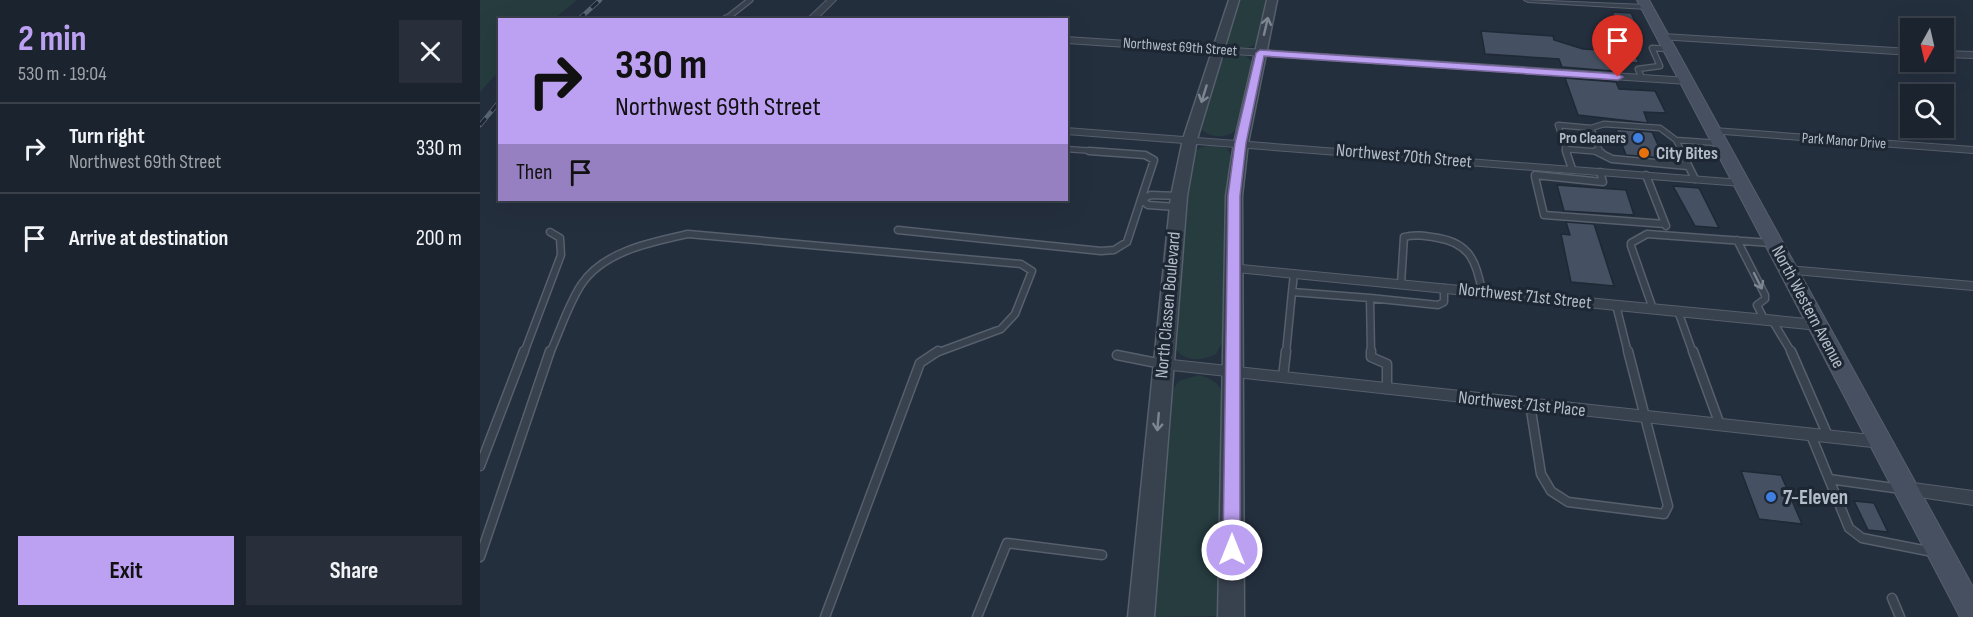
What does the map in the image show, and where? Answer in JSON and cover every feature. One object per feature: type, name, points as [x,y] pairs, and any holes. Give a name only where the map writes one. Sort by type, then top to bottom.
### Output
[{"type":"main road","name":"North Western Avenue","points":[[1645,3],[1973,614]]},
{"type":"street","points":[[812,18],[832,0]]},
{"type":"street","name":"North Classen Boulevard","points":[[1141,617],[1178,202],[1190,139],[1234,0]]},
{"type":"street","points":[[1231,617],[1231,268],[1234,196],[1240,143],[1272,0]]},
{"type":"street","points":[[1528,0],[1645,3]]},
{"type":"street","name":"Northwest 69th Street","points":[[1068,40],[1688,81]]},
{"type":"street","points":[[1667,43],[1900,52]]},
{"type":"street","points":[[1954,54],[1973,55]]},
{"type":"street","name":"Northwest 70th Street","points":[[1068,131],[1240,143],[1534,172],[1572,169],[1742,183]]},
{"type":"street","name":"Park Manor Drive","points":[[1718,137],[1973,150]]},
{"type":"street","name":"Northwest 71st Street","points":[[1231,268],[1818,325]]},
{"type":"street","points":[[1788,270],[1973,286]]},
{"type":"street","name":"Northwest 71st Place","points":[[1163,364],[1881,442]]},
{"type":"street","points":[[1906,489],[1973,498]]},
{"type":"lane","points":[[727,18],[750,0]]},
{"type":"lane","points":[[1642,78],[1638,69],[1660,66],[1652,48],[1667,43]]},
{"type":"lane","points":[[1572,169],[1558,125],[1591,128],[1604,124],[1660,128],[1676,140],[1695,179]]},
{"type":"lane","points":[[1591,128],[1600,151]]},
{"type":"lane","points":[[1676,140],[1718,137]]},
{"type":"lane","points":[[1565,148],[1600,151],[1612,159],[1689,166]]},
{"type":"lane","points":[[898,230],[1114,250],[1127,242],[1154,160],[1152,157],[1068,149]]},
{"type":"lane","points":[[1600,172],[1603,182],[1534,172],[1544,215],[1665,224]]},
{"type":"lane","points":[[1646,175],[1669,234]]},
{"type":"lane","points":[[1141,199],[1151,195],[1178,202]]},
{"type":"lane","points":[[1141,199],[1148,205],[1178,202]]},
{"type":"lane","points":[[480,466],[561,255],[560,238],[550,232]]},
{"type":"lane","points":[[480,557],[550,352],[582,284],[606,261],[650,242],[688,234],[1021,264],[1032,271],[1015,314],[1001,330],[940,350],[920,363],[825,617]]},
{"type":"lane","points":[[1653,309],[1631,243],[1647,234],[1774,243]]},
{"type":"lane","points":[[1401,284],[1404,237],[1448,238],[1459,241],[1473,260],[1479,271],[1482,292]]},
{"type":"lane","points":[[1737,240],[1765,295],[1765,299],[1757,305],[1786,340],[1828,437]]},
{"type":"lane","points":[[1283,378],[1294,274]]},
{"type":"lane","points":[[1292,292],[1438,305],[1444,302],[1444,288]]},
{"type":"lane","points":[[1370,298],[1371,357],[1388,364],[1387,389]]},
{"type":"lane","points":[[1530,405],[1541,474],[1551,491],[1568,502],[1664,514],[1668,506],[1616,305]]},
{"type":"lane","points":[[1678,311],[1720,425]]},
{"type":"lane","points":[[1118,355],[1163,364]]},
{"type":"lane","points":[[1811,435],[1849,528],[1862,538],[1941,554]]},
{"type":"lane","points":[[1829,479],[1906,489]]},
{"type":"lane","points":[[977,617],[1007,543],[1102,555]]},
{"type":"lane","points":[[1892,598],[1900,617]]},
{"type":"green space","points":[[480,0],[577,0],[555,18],[498,18],[498,72],[480,92]]},
{"type":"green space","points":[[1239,0],[1267,0],[1257,43],[1246,48],[1233,47],[1227,41]]},
{"type":"green space","points":[[1234,54],[1246,56],[1252,62],[1237,129],[1224,136],[1215,136],[1206,133],[1201,126],[1221,60]]},
{"type":"green space","points":[[1211,145],[1227,148],[1231,156],[1225,202],[1222,343],[1216,354],[1192,359],[1181,355],[1174,345],[1184,211],[1193,154],[1199,148]]},
{"type":"green space","points":[[1199,375],[1213,381],[1222,392],[1219,616],[1154,617],[1170,394],[1179,381]]},
{"type":"building","points":[[1612,12],[1631,13],[1643,38],[1623,37]]},
{"type":"building","points":[[1481,31],[1553,36],[1554,40],[1583,49],[1603,50],[1612,71],[1562,67],[1559,59],[1485,54]]},
{"type":"building","points":[[1609,41],[1629,42],[1639,63],[1619,62]]},
{"type":"building","points":[[1565,78],[1616,82],[1619,89],[1655,91],[1666,113],[1644,112],[1648,123],[1578,115]]},
{"type":"building","points":[[1616,129],[1652,132],[1664,158],[1626,155]]},
{"type":"building","points":[[1557,185],[1626,190],[1634,215],[1564,211]]},
{"type":"building","points":[[1673,186],[1699,188],[1719,228],[1695,226]]},
{"type":"building","points":[[1566,222],[1594,224],[1614,286],[1571,282],[1561,234],[1570,235]]},
{"type":"building","name":"7-Eleven","points":[[1741,471],[1781,475],[1802,524],[1759,519]]},
{"type":"building","points":[[1854,501],[1874,503],[1888,532],[1868,530]]},
{"type":"railway","points":[[580,18],[600,0]]},
{"type":"railway","points":[[480,125],[498,103]]},
{"type":"place","name":"Pro Cleaners","points":[[1638,138]]},
{"type":"place","name":"City Bites","points":[[1644,153]]},
{"type":"place","name":"7-Eleven","points":[[1771,497]]},
{"type":"route","points":[[1232,550],[1232,231],[1240,143],[1260,53],[1618,77]]}]
